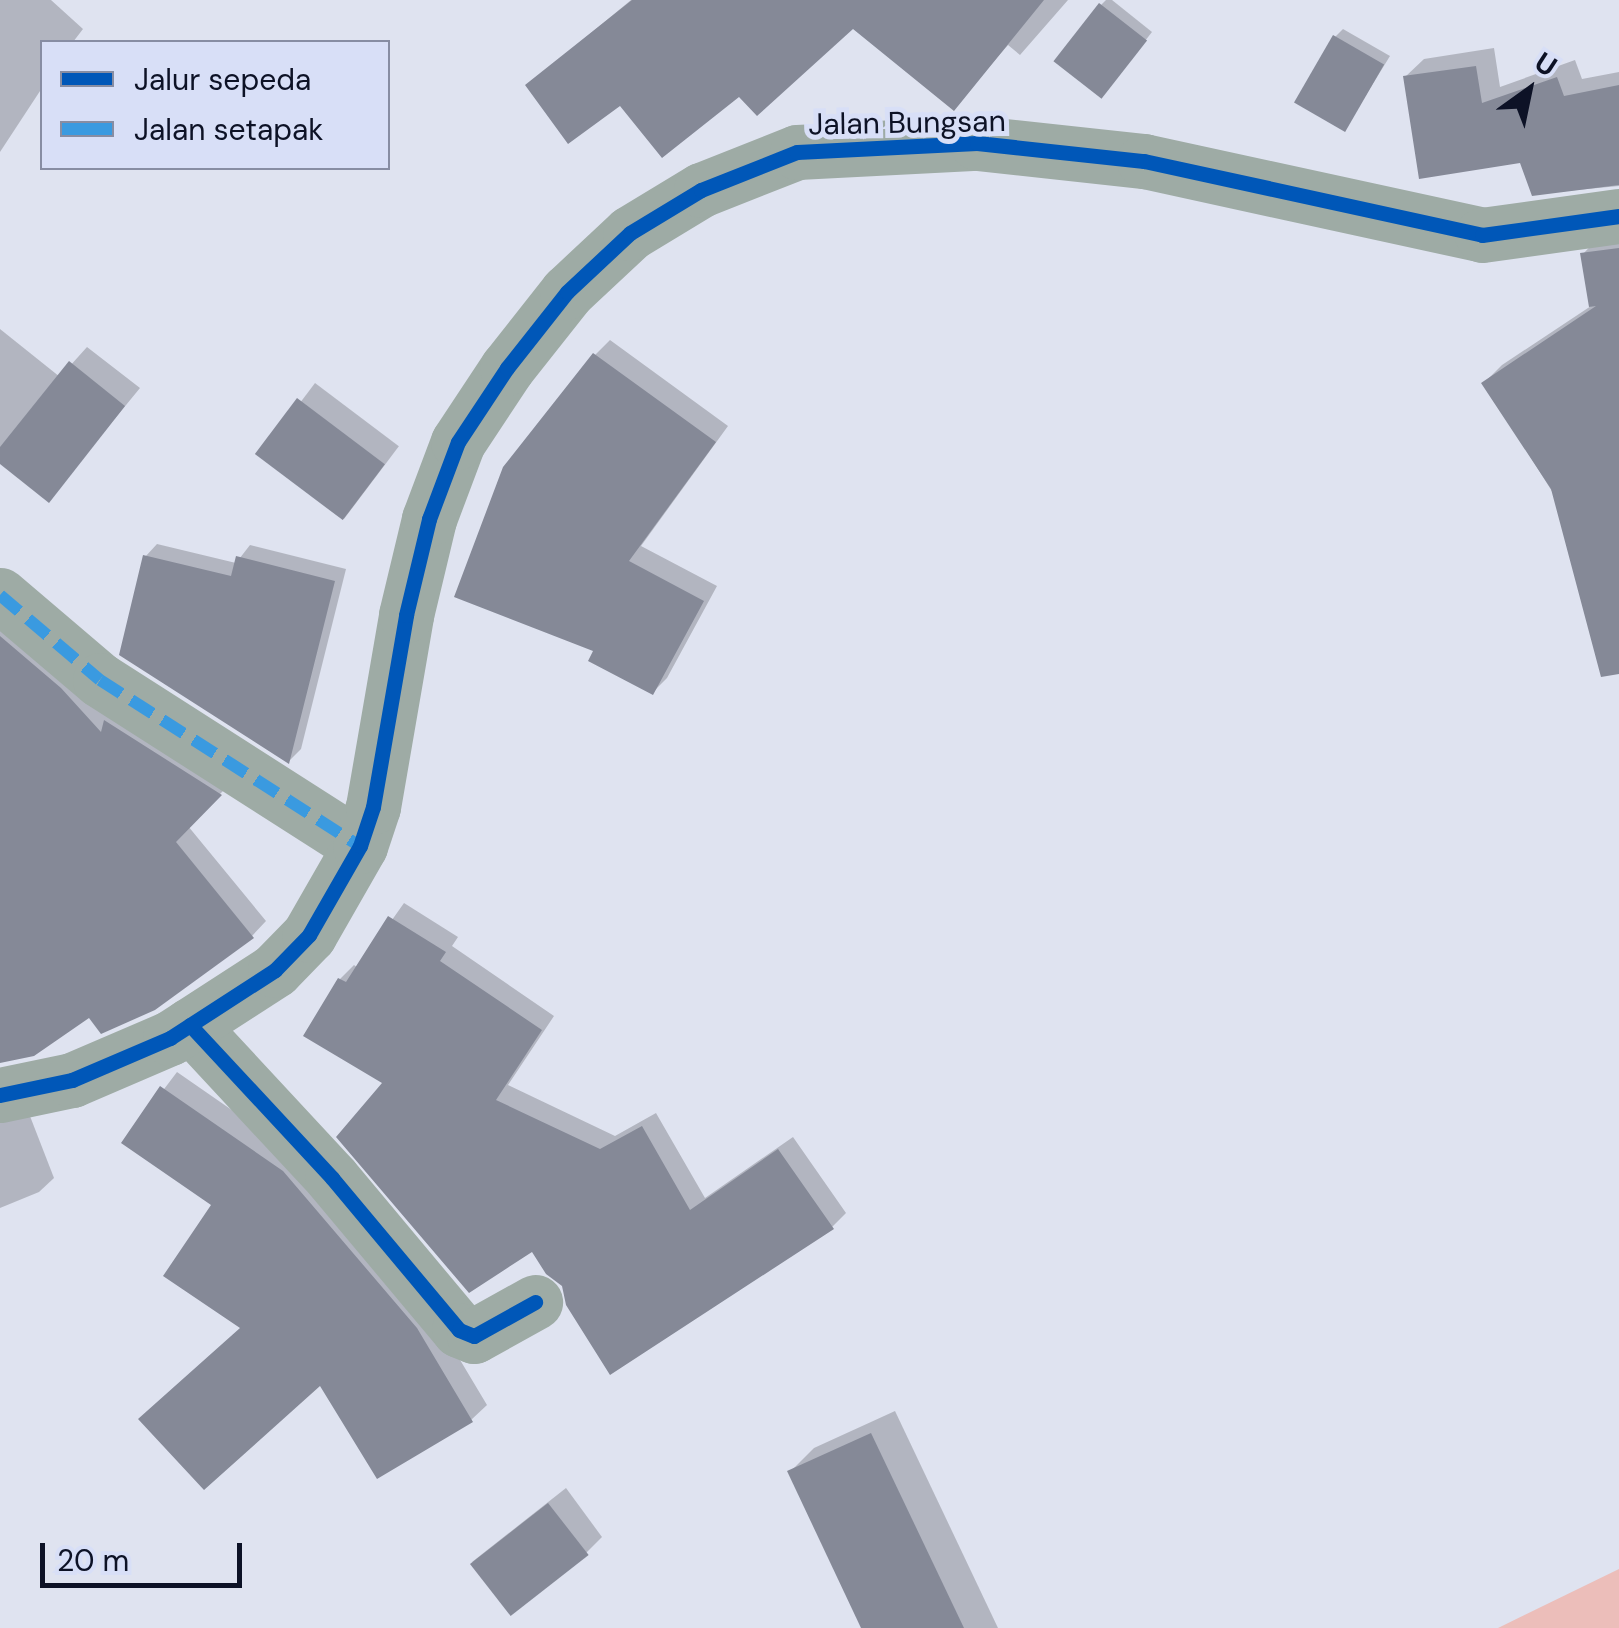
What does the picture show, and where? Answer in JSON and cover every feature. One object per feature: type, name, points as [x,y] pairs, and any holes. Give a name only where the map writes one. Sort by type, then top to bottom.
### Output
[{"type":"street","name":"Jalan Bungsan","points":[[0,1095],[72,1080],[190,1025],[286,958],[309,935],[360,846],[373,808],[406,615],[428,519],[458,442],[507,368],[567,292],[630,233],[701,190],[798,152],[977,144],[1144,161],[1482,234],[1619,216]]},
{"type":"street","points":[[0,595],[100,680],[360,846]]},
{"type":"street","points":[[190,1025],[332,1178],[459,1330],[474,1336],[535,1302]]},
{"type":"shaded area","points":[[1619,1569],[1619,1628],[1498,1628]]},
{"type":"building","points":[[632,0],[1044,0],[954,111],[853,29],[757,116],[739,97],[662,158],[620,106],[568,144],[525,85]]},
{"type":"building","points":[[1099,3],[1147,41],[1102,99],[1053,61]]},
{"type":"building","points":[[1333,35],[1384,64],[1345,132],[1294,103]]},
{"type":"building","points":[[1476,66],[1482,103],[1557,77],[1564,96],[1619,85],[1619,185],[1532,196],[1520,163],[1419,179],[1403,76]]},
{"type":"building","points":[[1619,248],[1619,674],[1601,677],[1551,489],[1481,383],[1596,306],[1589,307],[1580,253]]},
{"type":"building","points":[[593,353],[716,442],[629,561],[704,601],[653,695],[588,661],[593,651],[454,597],[503,467]]},
{"type":"building","points":[[69,361],[125,406],[49,503],[0,464],[0,447]]},
{"type":"building","points":[[297,398],[385,464],[343,520],[255,454]]},
{"type":"building","points":[[143,555],[231,576],[236,556],[335,581],[289,764],[119,655]]},
{"type":"building","points":[[0,636],[61,688],[101,732],[104,720],[222,795],[176,842],[254,938],[155,1010],[101,1034],[89,1018],[34,1056],[0,1063]]},
{"type":"building","points":[[388,916],[446,952],[440,961],[542,1030],[496,1100],[600,1149],[642,1126],[690,1210],[778,1149],[834,1229],[610,1375],[566,1305],[562,1286],[546,1274],[532,1252],[469,1293],[336,1137],[382,1083],[303,1036],[338,978],[346,982]]},
{"type":"building","points":[[160,1086],[283,1171],[417,1328],[473,1422],[377,1479],[320,1386],[204,1490],[138,1419],[240,1328],[163,1276],[211,1205],[121,1143]]},
{"type":"building","points":[[871,1433],[964,1628],[861,1628],[787,1471]]},
{"type":"building","points":[[548,1503],[589,1555],[511,1616],[470,1564]]},
{"type":"marked path","points":[[0,595],[100,680],[360,846]]},
{"type":"cycle path","points":[[0,1095],[72,1080],[170,1038],[275,970],[309,935],[360,846],[373,807],[406,615],[429,519],[458,442],[507,368],[567,292],[630,233],[701,190],[797,152],[977,143],[1144,161],[1482,235],[1619,216]]},
{"type":"cycle path","points":[[190,1025],[332,1178],[459,1330],[474,1336],[535,1302]]}]
